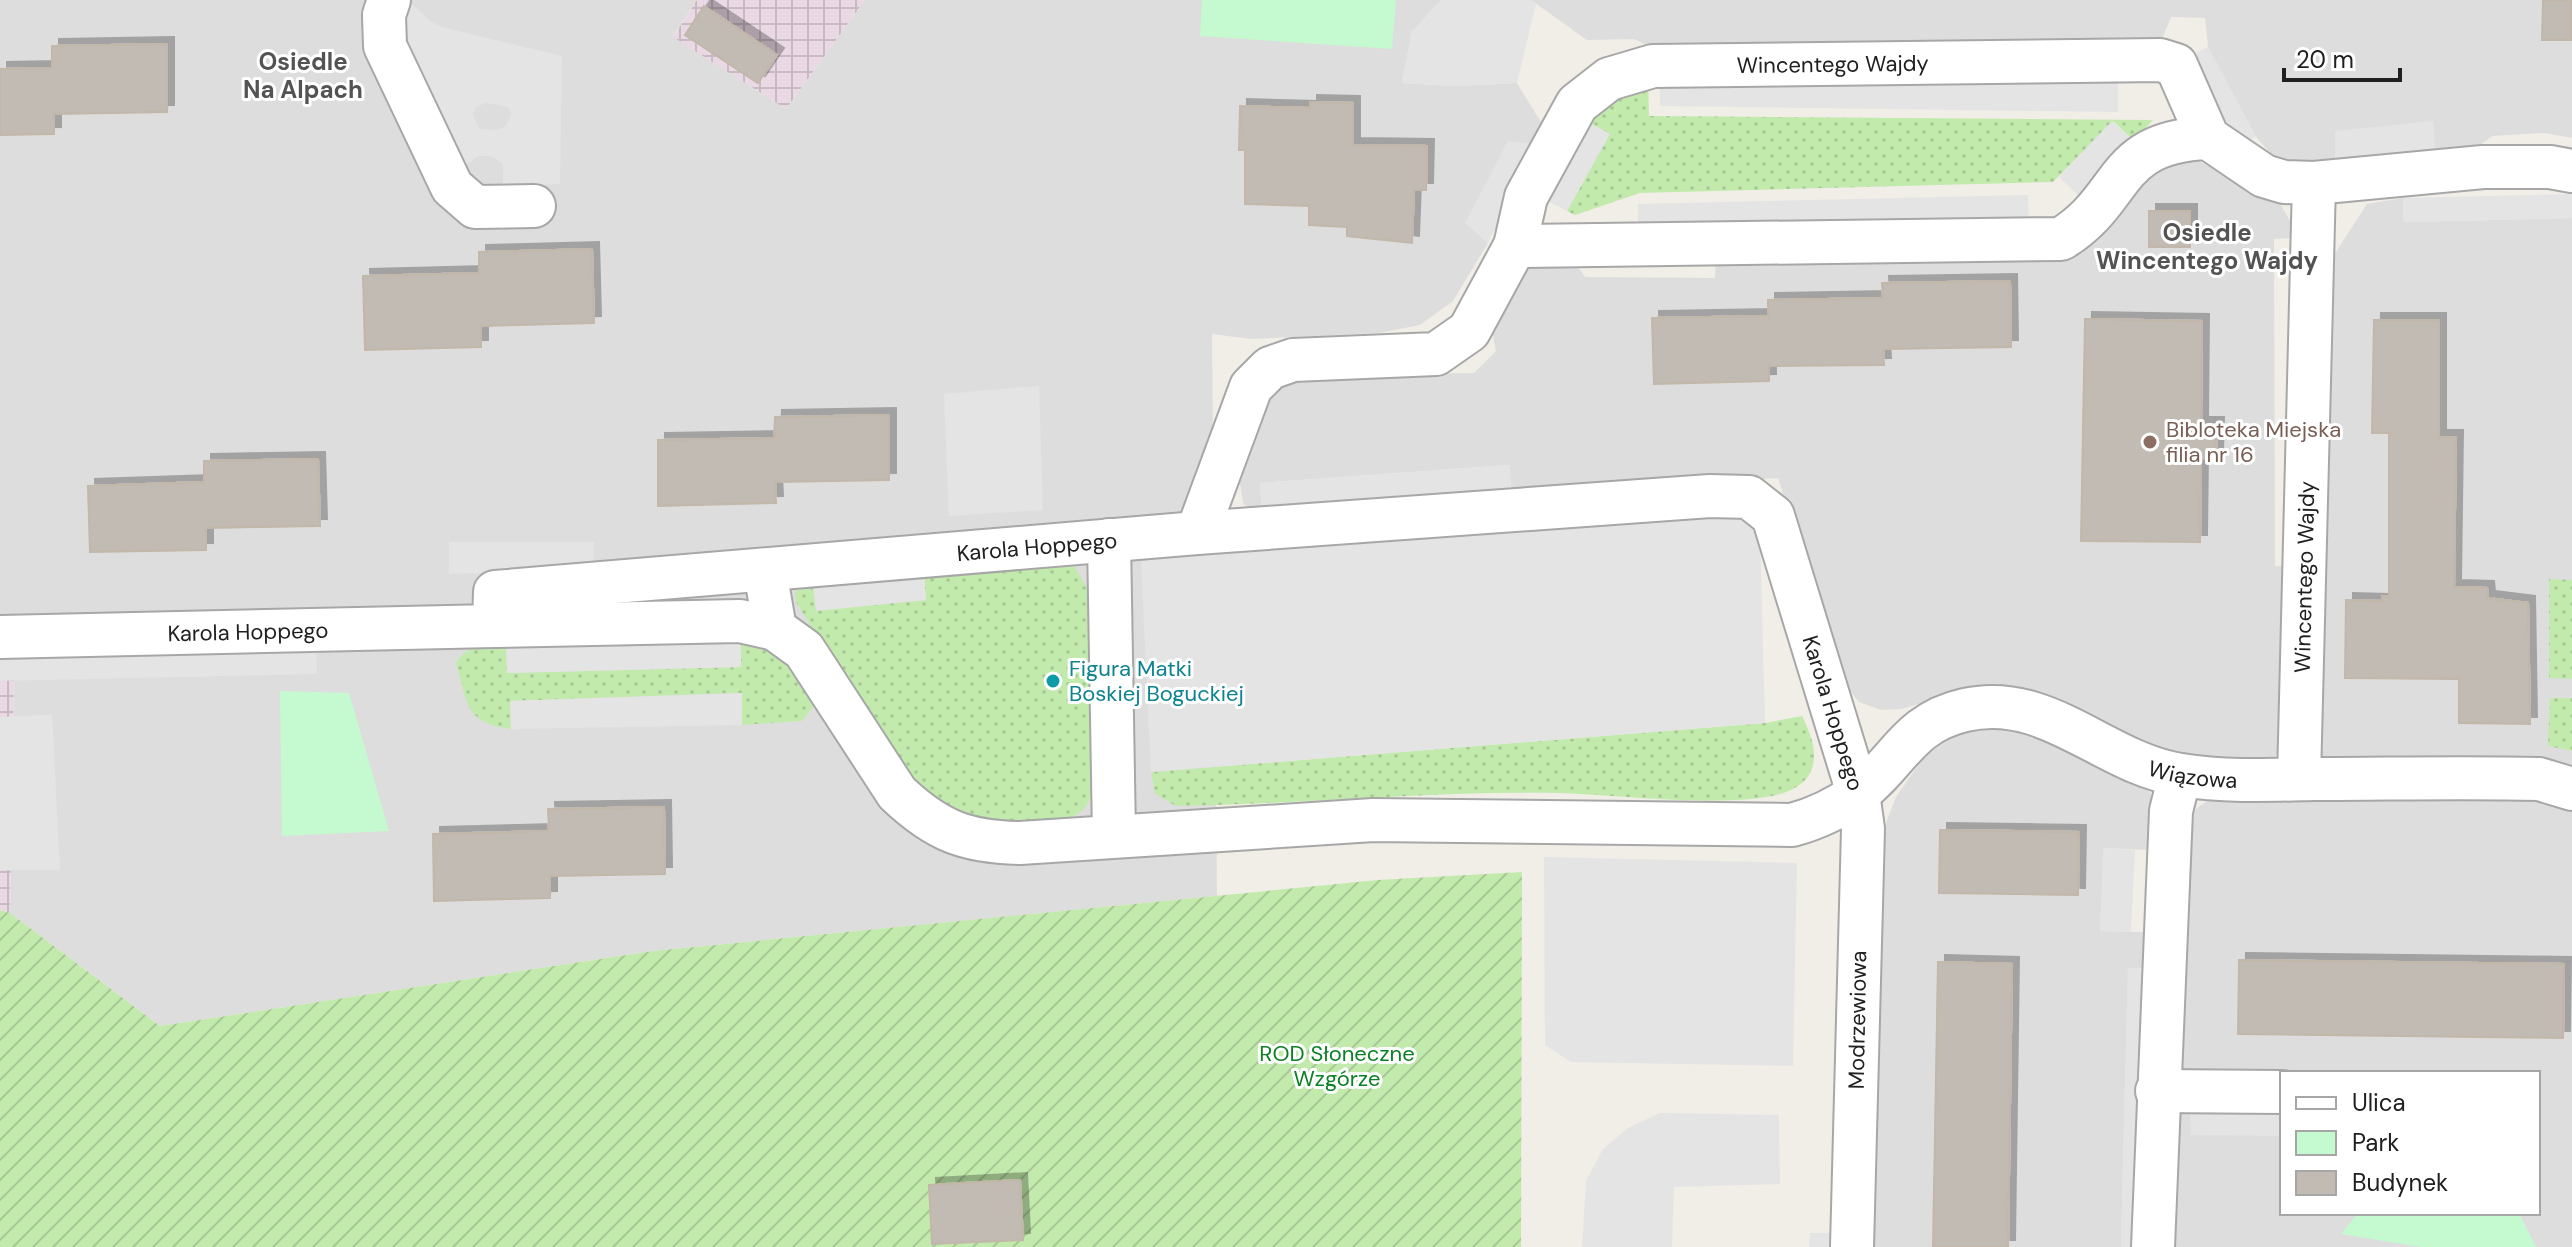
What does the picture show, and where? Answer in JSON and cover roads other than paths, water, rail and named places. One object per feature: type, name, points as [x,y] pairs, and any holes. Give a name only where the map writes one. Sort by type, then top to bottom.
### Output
[{"type":"street","points":[[389,0],[384,15],[385,46],[452,187],[475,207],[534,206]]},
{"type":"street","name":"Wincentego Wajdy","points":[[1197,533],[1251,387],[1270,368],[1293,360],[1436,354],[1469,331],[1515,246],[1526,197],[1577,104],[1609,79],[1653,66],[2160,60],[2176,65],[2208,138]]},
{"type":"street","points":[[1515,246],[2061,239],[2079,228],[2139,156],[2174,140],[2208,138],[2264,176],[2284,182],[2314,183],[2483,167],[2550,167],[2572,171]]},
{"type":"street","name":"Wincentego Wajdy","points":[[2299,779],[2314,183]]},
{"type":"street","name":"Karola Hoppego","points":[[0,637],[740,621],[775,629],[804,650],[897,793],[916,811],[954,835],[983,842],[1020,843],[1373,820],[1772,826],[1810,820],[1858,793],[1773,516],[1749,497],[1710,496],[1197,533]]},
{"type":"street","points":[[1109,540],[1197,533]]},
{"type":"street","name":"Karola Hoppego","points":[[494,626],[495,592],[1109,540],[1114,835]]},
{"type":"street","points":[[765,571],[775,629]]},
{"type":"street","name":"Wiązowa","points":[[1858,793],[1901,746],[1925,727],[1945,716],[1987,708],[2048,717],[2145,765],[2180,775],[2299,779],[2526,779],[2564,784],[2572,789]]},
{"type":"street","points":[[2153,1247],[2157,1091],[2171,811],[2180,775]]},
{"type":"street","name":"Modrzewiowa","points":[[1852,1247],[1863,829],[1858,793]]},
{"type":"street","points":[[2157,1091],[2280,1092]]},
{"type":"place","name":"Bibloteka Miejska filia nr 16","points":[[2150,442]]},
{"type":"place","name":"Figura Matki Boskiej Boguckiej","points":[[1053,681]]},
{"type":"district","name":"Osiedle Na Alpach","points":[[303,76]]},
{"type":"district","name":"Osiedle Wincentego Wajdy","points":[[2207,247]]},
{"type":"park label","name":"ROD Słoneczne Wzgórze","points":[[1337,1066]]}]
